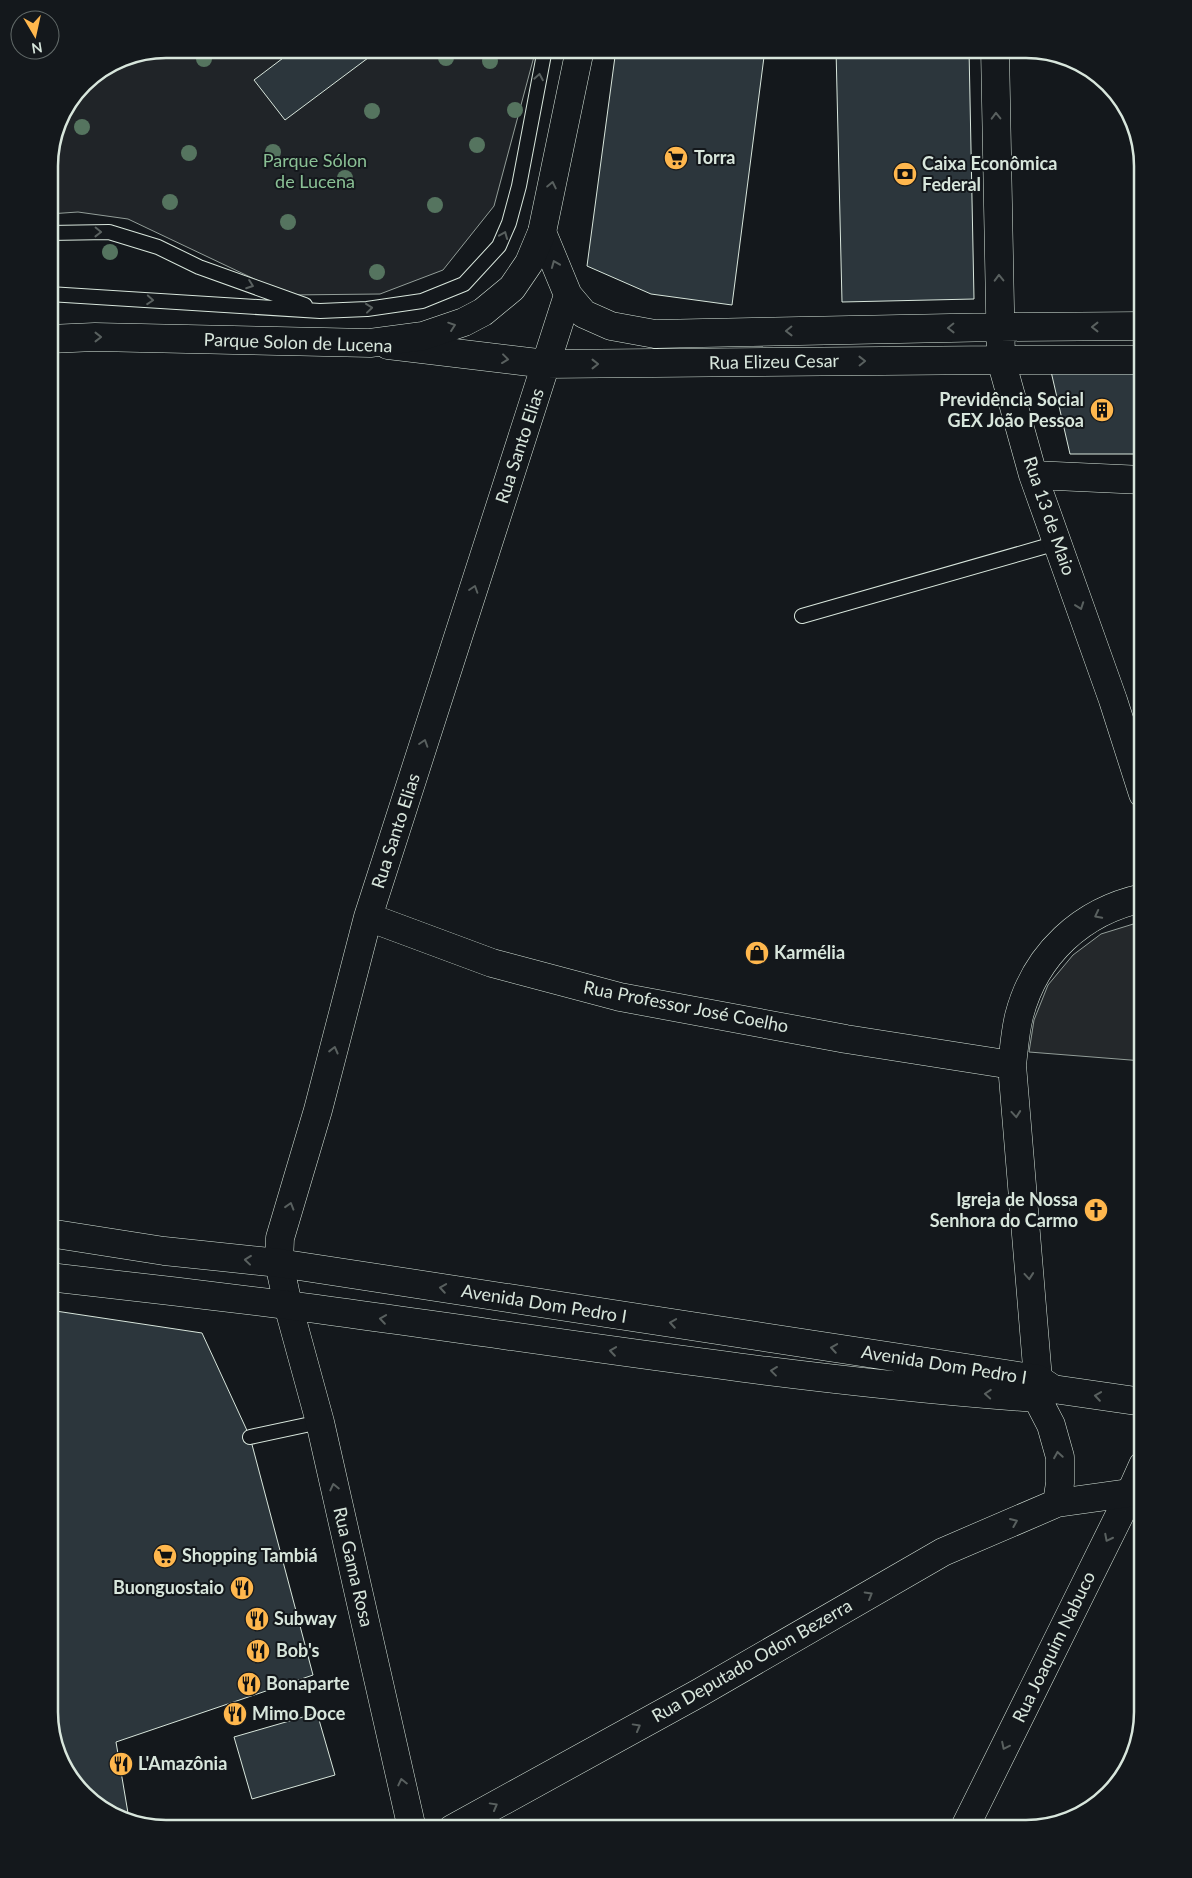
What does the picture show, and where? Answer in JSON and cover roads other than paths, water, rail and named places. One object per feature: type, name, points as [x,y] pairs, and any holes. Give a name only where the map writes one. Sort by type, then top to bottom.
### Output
[{"type":"street","points":[[370,343],[422,336],[464,322],[483,312],[512,288],[529,263],[542,232],[578,58]]},
{"type":"street","name":"Rua 13 de Maio","points":[[995,58],[1001,360],[1033,475],[1113,700],[1134,766]]},
{"type":"street","points":[[542,232],[568,295],[546,364]]},
{"type":"street","name":"Rua Elizeu Cesar","points":[[568,295],[584,314],[611,326],[656,334],[1134,326]]},
{"type":"street","name":"Parque Solon de Lucena","points":[[58,339],[95,337],[370,343],[546,364]]},
{"type":"street","name":"Rua Elizeu Cesar","points":[[546,364],[1134,360]]},
{"type":"street","name":"Rua Santo Elias","points":[[288,1305],[279,1263],[280,1238],[318,1110],[368,917],[546,364]]},
{"type":"street","points":[[1033,475],[1134,480]]},
{"type":"street","points":[[1057,1503],[1060,1483],[1060,1457],[1042,1389],[1012,1065],[1020,1015],[1042,963],[1072,931],[1098,914],[1134,901]]},
{"type":"street","name":"Rua Professor José Coelho","points":[[368,917],[492,962],[620,997],[846,1039],[1012,1065]]},
{"type":"street","name":"Avenida Dom Pedro I","points":[[58,1234],[164,1251],[279,1263],[1042,1389]]},
{"type":"street","name":"Avenida Dom Pedro I","points":[[58,1278],[288,1305],[676,1360],[929,1390],[1042,1389]]},
{"type":"street","name":"Rua Gama Rosa","points":[[288,1305],[320,1422],[410,1820]]},
{"type":"street","points":[[1042,1389],[1134,1401]]},
{"type":"street","name":"Rua Deputado Odon Bezerra","points":[[468,1820],[707,1688],[943,1552],[1057,1503],[1134,1493]]},
{"type":"street","name":"Rua Joaquim Nabuco","points":[[969,1820],[1134,1499]]},
{"type":"lane","points":[[58,295],[320,311],[367,309],[422,301],[464,284],[499,246],[514,204],[543,58]]},
{"type":"lane","points":[[58,233],[109,232],[158,247],[198,266],[320,311]]},
{"type":"lane","points":[[802,616],[1057,544]]},
{"type":"lane","points":[[250,1437],[320,1422]]},
{"type":"place","name":"Torra","points":[[676,158]]},
{"type":"place","name":"Caixa Econômica Federal","points":[[905,174]]},
{"type":"place","name":"Previdência Social GEX João Pessoa","points":[[1102,410]]},
{"type":"place","name":"Karmélia","points":[[757,953]]},
{"type":"place","name":"Igreja de Nossa Senhora do Carmo","points":[[1096,1210]]},
{"type":"place","name":"Shopping Tambiá","points":[[165,1556]]},
{"type":"place","name":"Buonguostaio","points":[[242,1588]]},
{"type":"place","name":"Subway","points":[[257,1619]]},
{"type":"place","name":"Bob's","points":[[258,1651]]},
{"type":"place","name":"Bonaparte","points":[[249,1684]]},
{"type":"place","name":"Mimo Doce","points":[[235,1714]]},
{"type":"place","name":"L'Amazônia","points":[[121,1764]]},
{"type":"park label","name":"Parque Sólon de Lucena","points":[[315,171]]}]
